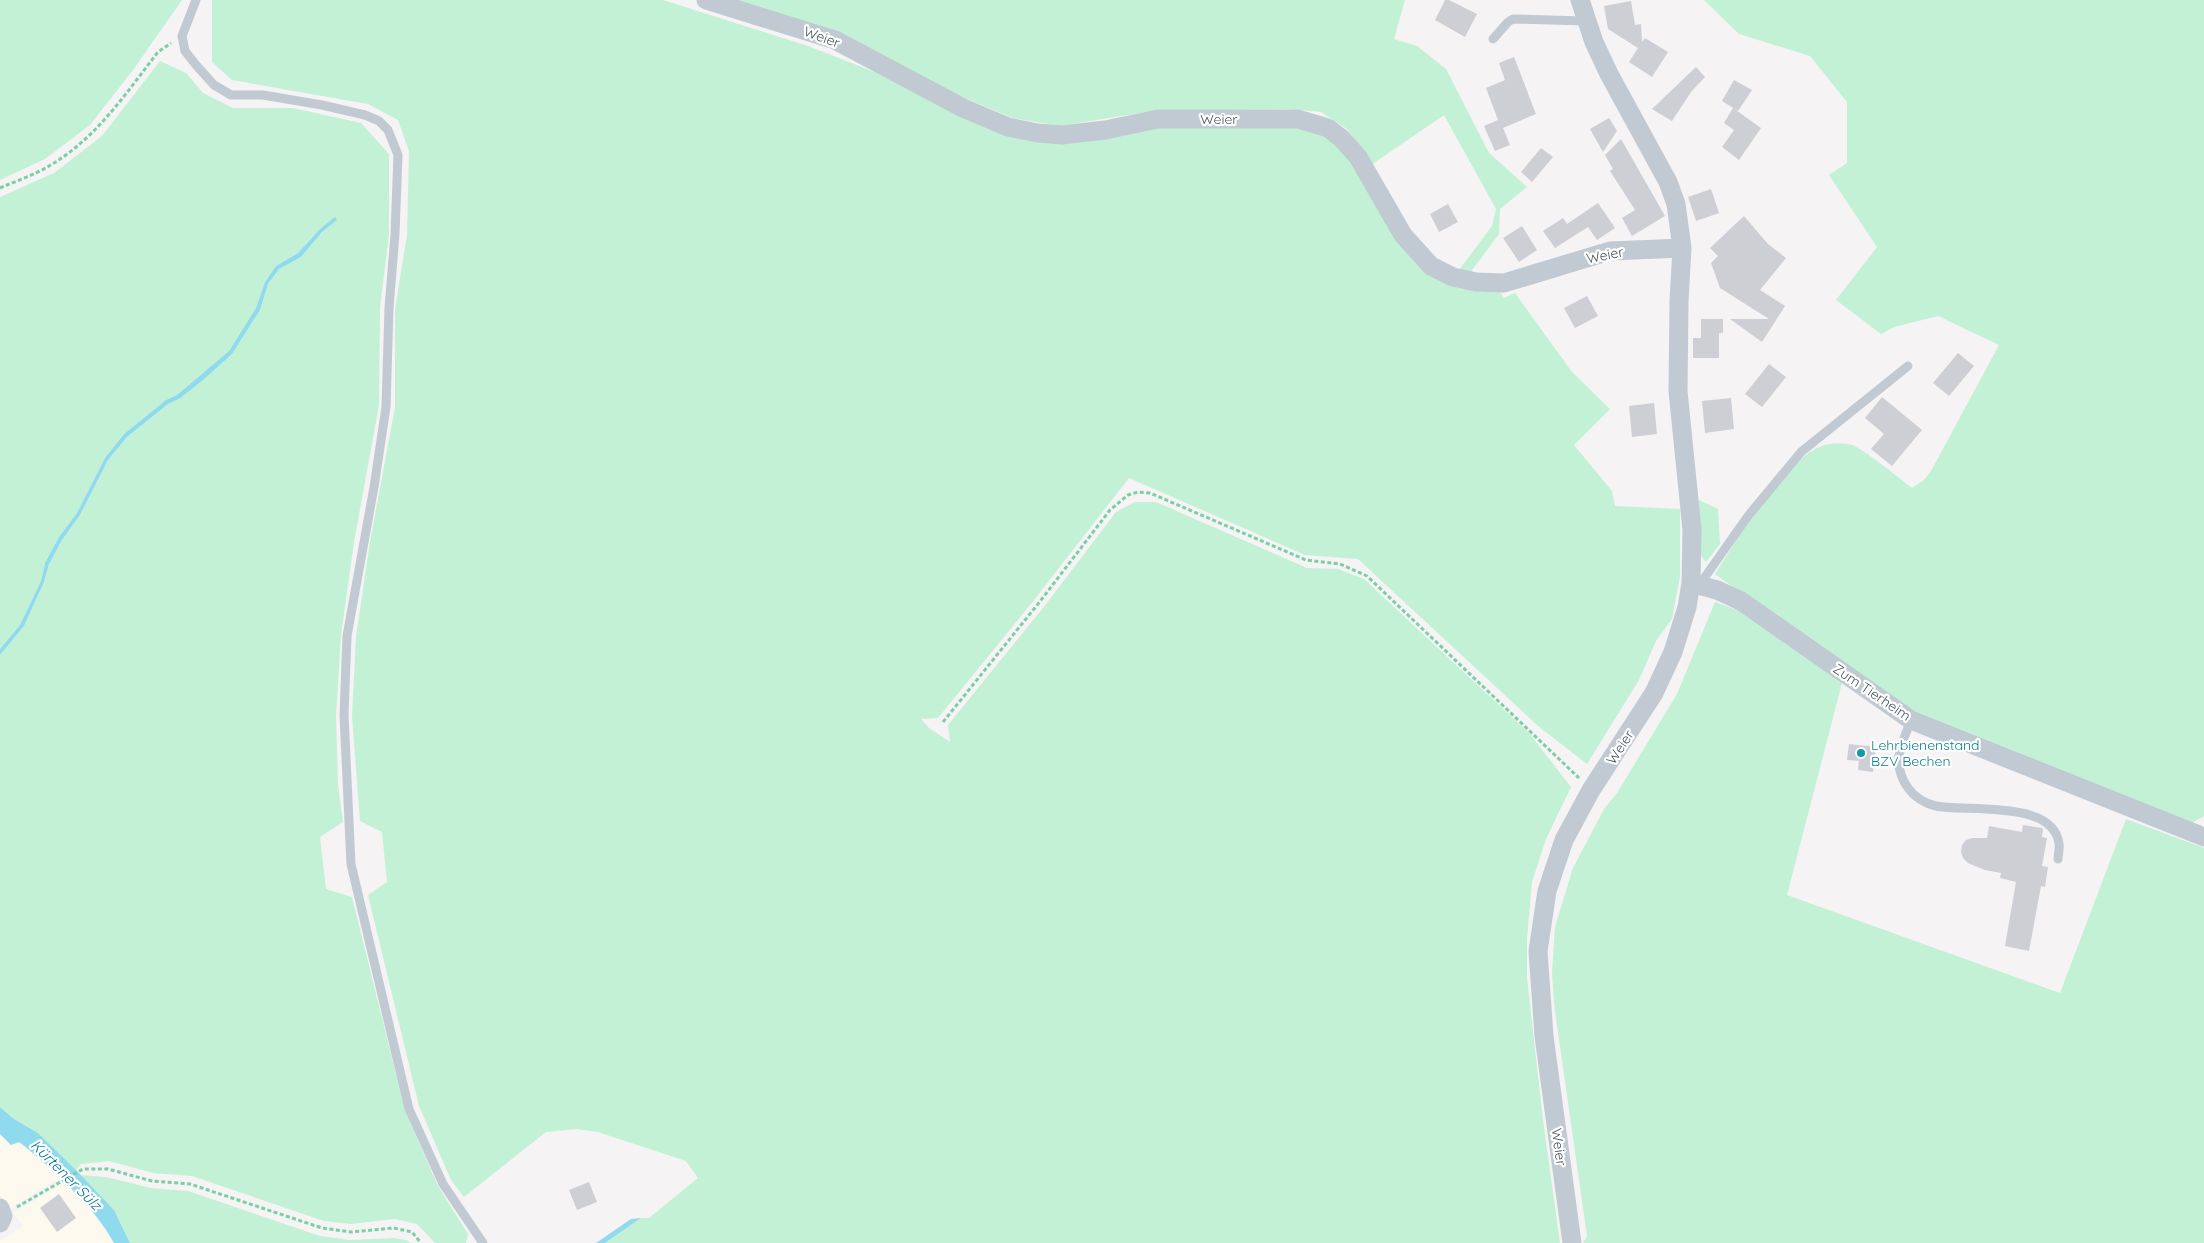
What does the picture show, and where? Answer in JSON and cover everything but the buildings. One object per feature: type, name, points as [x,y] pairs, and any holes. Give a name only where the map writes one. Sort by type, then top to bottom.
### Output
[{"type":"street","name":"Weier","points":[[706,0],[835,40],[963,108],[1008,127],[1038,133],[1062,135],[1105,130],[1158,119],[1298,119],[1328,128],[1341,138],[1358,157],[1403,235],[1431,266],[1453,277],[1476,282],[1504,283],[1610,251],[1682,248]]},
{"type":"street","name":"Weier","points":[[1572,1243],[1544,1036],[1538,951],[1547,891],[1564,840],[1591,790],[1654,693],[1673,652],[1695,583],[1692,530],[1678,391],[1679,301],[1682,248],[1676,204],[1668,182],[1609,74],[1586,21],[1580,0]]},
{"type":"street","name":"Zum Tierheim","points":[[1695,583],[1741,601],[1911,720],[2204,837]]},
{"type":"lane","points":[[196,0],[182,36],[185,51],[214,85],[231,95],[263,95],[322,105],[365,115],[379,121],[388,130],[398,155],[395,234],[389,308],[386,407],[374,488],[347,636],[344,715],[350,864],[410,1109],[443,1184],[483,1243]]},
{"type":"lane","points":[[1493,39],[1512,19],[1586,21]]},
{"type":"lane","points":[[1695,583],[1801,452],[1908,366]]},
{"type":"lane","points":[[1911,720],[1899,757],[1902,782],[1911,793],[1936,806],[2008,809],[2044,821],[2053,830],[2060,843],[2058,859]]},
{"type":"path","points":[[0,188],[49,166],[68,154],[96,131],[158,52],[182,36]]},
{"type":"path","points":[[943,722],[1038,604],[1110,510],[1128,495],[1138,492],[1150,493],[1306,560],[1340,564],[1367,576],[1591,790]]},
{"type":"path","points":[[1,1216],[83,1169],[108,1169],[152,1180],[190,1184],[322,1228],[351,1232],[394,1228],[412,1232],[421,1243]]},
{"type":"shaded area","points":[[0,1134],[11,1145],[19,1142],[48,1165],[60,1178],[10,1208],[0,1196]]},
{"type":"shaded area","points":[[64,1183],[92,1212],[114,1243],[0,1243],[0,1241],[23,1226],[13,1213]]},
{"type":"green space","points":[[0,0],[182,0],[133,70],[90,125],[45,159],[0,180]]},
{"type":"green space","points":[[212,0],[663,0],[808,46],[877,73],[1007,136],[1178,124],[1296,124],[1337,142],[1427,270],[1499,290],[1504,298],[1515,293],[1572,372],[1610,409],[1574,445],[1612,491],[1615,506],[1680,509],[1680,576],[1672,619],[1656,641],[1639,680],[1587,764],[1538,726],[1358,559],[1305,555],[1129,478],[1034,600],[938,718],[921,719],[929,728],[950,742],[948,725],[1043,608],[1116,512],[1135,502],[1156,502],[1307,568],[1338,569],[1364,579],[1529,733],[1571,787],[1546,839],[1532,882],[1527,939],[1527,978],[1543,1120],[1560,1243],[605,1243],[641,1218],[649,1218],[698,1178],[686,1161],[598,1132],[576,1129],[546,1132],[464,1197],[451,1180],[419,1106],[368,895],[387,882],[382,832],[360,821],[352,716],[356,637],[370,542],[395,407],[395,309],[407,235],[409,151],[398,120],[368,104],[232,80],[212,62]]},
{"type":"green space","points":[[729,0],[1405,0],[1394,39],[1417,46],[1446,69],[1489,153],[1527,187],[1500,209],[1499,234],[1470,273],[1459,270],[1492,226],[1496,209],[1444,115],[1371,165],[1347,129],[1321,112],[1289,109],[1158,110],[1060,126],[1013,118]]},
{"type":"green space","points":[[1704,0],[2204,0],[2204,816],[2186,826],[1919,716],[1885,696],[1715,574],[1762,502],[1777,483],[1807,454],[1822,446],[1837,443],[1852,445],[1873,458],[1912,488],[1924,480],[1931,471],[1999,345],[1938,316],[1894,327],[1881,334],[1836,300],[1877,247],[1829,175],[1847,163],[1847,102],[1810,56],[1739,34]]},
{"type":"green space","points":[[160,61],[186,73],[203,93],[233,108],[293,108],[361,123],[389,154],[389,234],[380,308],[379,405],[354,542],[341,635],[336,716],[338,785],[343,822],[320,837],[326,889],[352,897],[405,1111],[438,1186],[468,1234],[466,1243],[435,1243],[417,1224],[395,1219],[351,1224],[324,1221],[192,1176],[153,1173],[109,1161],[81,1164],[76,1170],[38,1133],[14,1119],[0,1107],[0,655],[24,626],[44,582],[49,564],[62,540],[80,515],[108,460],[127,437],[168,404],[179,399],[232,354],[260,310],[268,284],[279,269],[301,257],[322,232],[337,220],[320,229],[298,253],[276,266],[265,282],[256,308],[229,351],[177,395],[166,400],[124,434],[105,458],[77,513],[59,537],[45,563],[41,581],[20,625],[0,649],[0,197],[54,173],[102,136]]},
{"type":"green space","points":[[1697,499],[1718,509],[1720,544],[1706,562],[1701,556]]},
{"type":"green space","points":[[1715,602],[1743,612],[1842,683],[1787,895],[2060,993],[2126,819],[2204,848],[2204,1243],[1583,1243],[1587,1236],[1554,1004],[1552,972],[1555,927],[1573,868],[1604,809],[1617,793],[1677,694]]},
{"type":"green space","points":[[80,1175],[106,1177],[151,1188],[188,1191],[320,1236],[351,1240],[394,1238],[406,1240],[410,1243],[130,1243],[114,1210]]},
{"type":"water","points":[[335,217],[337,220],[322,232],[301,257],[279,269],[268,284],[260,310],[232,354],[179,399],[168,404],[127,437],[108,460],[80,515],[62,540],[49,564],[44,582],[24,626],[0,655],[0,649],[20,625],[41,581],[45,563],[59,537],[77,513],[105,458],[124,434],[166,400],[177,395],[229,351],[256,308],[265,282],[276,266],[298,253],[320,229]]},
{"type":"water","name":"Kürtener Sülz","points":[[0,1107],[14,1119],[38,1133],[76,1170],[114,1210],[130,1243],[114,1243],[96,1216],[58,1175],[19,1142],[11,1145],[0,1134]]},
{"type":"water","points":[[641,1218],[605,1243],[596,1243],[631,1219]]},
{"type":"place","name":"Lehrbienenstand BZV Bechen","points":[[1861,753]]}]
